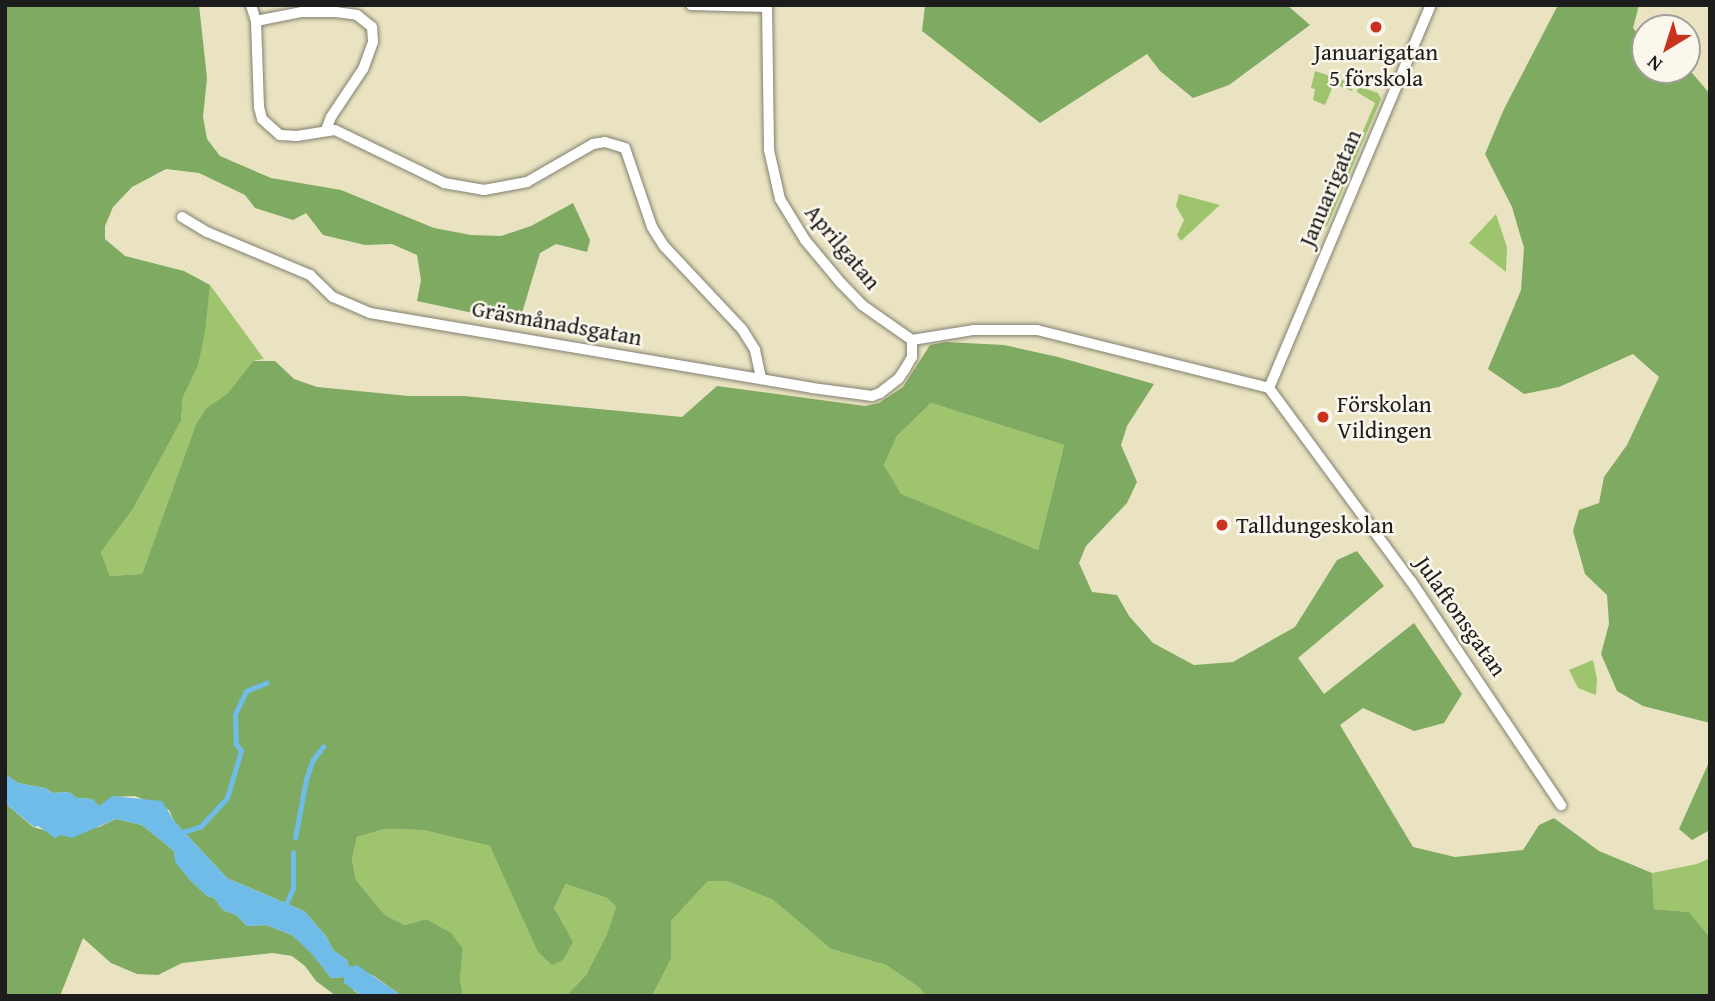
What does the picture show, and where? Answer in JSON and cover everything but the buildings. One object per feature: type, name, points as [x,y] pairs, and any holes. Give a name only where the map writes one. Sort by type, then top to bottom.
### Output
[{"type":"street","points":[[251,5],[256,22],[262,119],[280,135],[288,137],[326,130],[358,141],[444,183],[484,190],[527,182],[593,144],[605,142],[625,148],[652,227],[664,246],[741,329],[755,350],[761,379]]},
{"type":"street","points":[[691,5],[767,6]]},
{"type":"street","name":"Januarigatan","points":[[1269,388],[1431,5]]},
{"type":"street","name":"Aprilgatan","points":[[767,6],[769,150],[780,199],[805,240],[841,283],[862,304],[912,340]]},
{"type":"street","points":[[256,22],[302,12],[337,12],[358,16],[372,27],[373,41],[363,69],[331,117],[326,130]]},
{"type":"street","name":"Gräsmånadsgatan","points":[[182,217],[207,232],[310,275],[333,297],[370,313],[761,379],[872,396],[900,379],[912,357],[912,340]]},
{"type":"street","points":[[912,340],[974,330],[1037,330],[1269,388]]},
{"type":"street","name":"Julaftonsgatan","points":[[1269,388],[1411,581],[1561,805]]},
{"type":"green space","points":[[5,5],[199,5],[207,78],[203,117],[207,139],[220,156],[271,178],[341,190],[434,228],[471,235],[501,236],[531,226],[573,203],[590,240],[587,252],[556,244],[540,253],[519,323],[417,301],[421,280],[417,255],[392,244],[365,245],[323,235],[306,213],[293,220],[255,208],[245,195],[199,173],[166,169],[132,187],[113,207],[105,226],[105,239],[125,256],[184,271],[210,285],[198,366],[183,397],[181,421],[133,509],[101,552],[110,576],[142,574],[196,424],[206,408],[227,394],[253,361],[275,361],[294,379],[317,387],[409,396],[464,396],[682,417],[717,386],[865,406],[879,403],[903,387],[930,345],[946,342],[1004,345],[1058,357],[1154,384],[1127,426],[1121,445],[1137,482],[1127,503],[1086,546],[1079,563],[1092,592],[1117,595],[1129,616],[1153,643],[1194,665],[1233,662],[1295,627],[1337,560],[1357,551],[1384,586],[1298,658],[1324,694],[1414,623],[1462,694],[1444,723],[1414,731],[1363,708],[1340,725],[1413,847],[1455,857],[1523,850],[1539,825],[1554,818],[1599,851],[1652,873],[1654,909],[1689,912],[1710,938],[1710,996],[925,996],[920,988],[886,965],[831,949],[773,900],[727,881],[708,881],[671,921],[671,959],[652,996],[566,996],[586,975],[606,936],[616,907],[607,898],[566,884],[554,908],[573,942],[563,960],[552,965],[538,952],[490,846],[423,830],[385,829],[357,837],[352,859],[356,880],[385,915],[405,925],[426,919],[451,933],[463,949],[460,979],[463,996],[402,996],[374,976],[349,967],[347,960],[333,950],[326,936],[304,911],[227,878],[174,821],[169,810],[135,796],[112,797],[99,807],[93,799],[77,798],[69,792],[53,793],[45,788],[18,783],[5,774]],"holes":[[[931,403],[1064,445],[1038,550],[901,494],[884,465],[897,436]]]},
{"type":"green space","points":[[925,5],[1287,5],[1310,25],[1229,85],[1193,98],[1160,71],[1147,54],[1040,123],[922,31]]},
{"type":"green space","points":[[1558,5],[1639,5],[1637,14],[1631,14],[1631,84],[1701,83],[1710,94],[1710,723],[1643,706],[1617,691],[1601,654],[1609,624],[1607,595],[1585,574],[1573,531],[1579,510],[1599,503],[1604,477],[1627,445],[1659,377],[1633,354],[1559,387],[1524,394],[1488,369],[1521,290],[1524,248],[1512,207],[1485,154],[1504,109]]},
{"type":"green space","points":[[1315,71],[1354,84],[1352,91],[1334,84],[1325,105],[1313,100],[1315,89],[1311,88]]},
{"type":"green space","points":[[1358,86],[1378,93],[1381,99],[1327,226],[1322,228],[1311,217],[1322,219],[1375,103],[1357,92]]},
{"type":"green space","points":[[1179,194],[1220,205],[1181,241],[1177,235],[1184,220],[1176,206]]},
{"type":"green space","points":[[1496,214],[1507,247],[1506,272],[1469,243]]},
{"type":"green space","points":[[210,285],[264,359],[253,361],[227,394],[206,408],[196,424],[142,574],[110,576],[101,552],[133,509],[181,421],[183,397],[198,366]]},
{"type":"green space","points":[[931,403],[1064,445],[1038,550],[900,494],[884,465],[897,436]]},
{"type":"green space","points":[[1593,660],[1597,679],[1596,695],[1578,688],[1569,670]]},
{"type":"green space","points":[[1710,760],[1710,830],[1692,840],[1679,829]]},
{"type":"green space","points":[[5,803],[33,827],[61,835],[99,827],[116,819],[142,825],[174,851],[176,862],[189,879],[207,896],[214,898],[223,910],[236,915],[247,926],[266,925],[292,935],[311,952],[331,978],[345,977],[354,991],[362,996],[336,996],[316,981],[305,966],[292,956],[273,953],[182,963],[158,975],[137,974],[111,963],[83,938],[60,996],[5,996]]},
{"type":"green space","points":[[385,829],[423,830],[490,846],[501,866],[554,908],[566,884],[607,898],[616,907],[606,936],[586,975],[566,996],[463,996],[460,979],[463,949],[426,919],[405,925],[385,915],[356,880],[352,859],[357,837]]},
{"type":"green space","points":[[1710,858],[1708,939],[1688,912],[1654,909],[1652,873],[1697,864]]},
{"type":"green space","points":[[708,881],[727,881],[773,900],[831,949],[886,965],[920,988],[925,996],[652,996],[671,959],[671,921]]},
{"type":"water","points":[[5,774],[18,783],[45,788],[53,793],[69,792],[77,798],[93,799],[99,806],[112,796],[162,801],[174,821],[227,878],[304,911],[326,936],[333,950],[347,960],[349,967],[357,965],[402,996],[362,996],[344,983],[344,977],[331,978],[292,935],[266,925],[247,926],[236,915],[223,910],[214,898],[207,896],[189,879],[175,862],[174,851],[142,825],[116,819],[72,838],[61,835],[55,838],[38,826],[34,827],[5,803]]},
{"type":"waterway","points":[[180,833],[201,826],[227,798],[241,751],[236,744],[235,714],[246,691],[266,683]]},
{"type":"waterway","points":[[295,838],[306,780],[312,761],[323,747]]},
{"type":"waterway","points":[[285,907],[293,888],[293,853]]},
{"type":"place","name":"Januarigatan 5 förskola","points":[[1376,27]]},
{"type":"place","name":"Förskolan Vildingen","points":[[1323,417]]},
{"type":"place","name":"Talldungeskolan","points":[[1222,525]]}]
